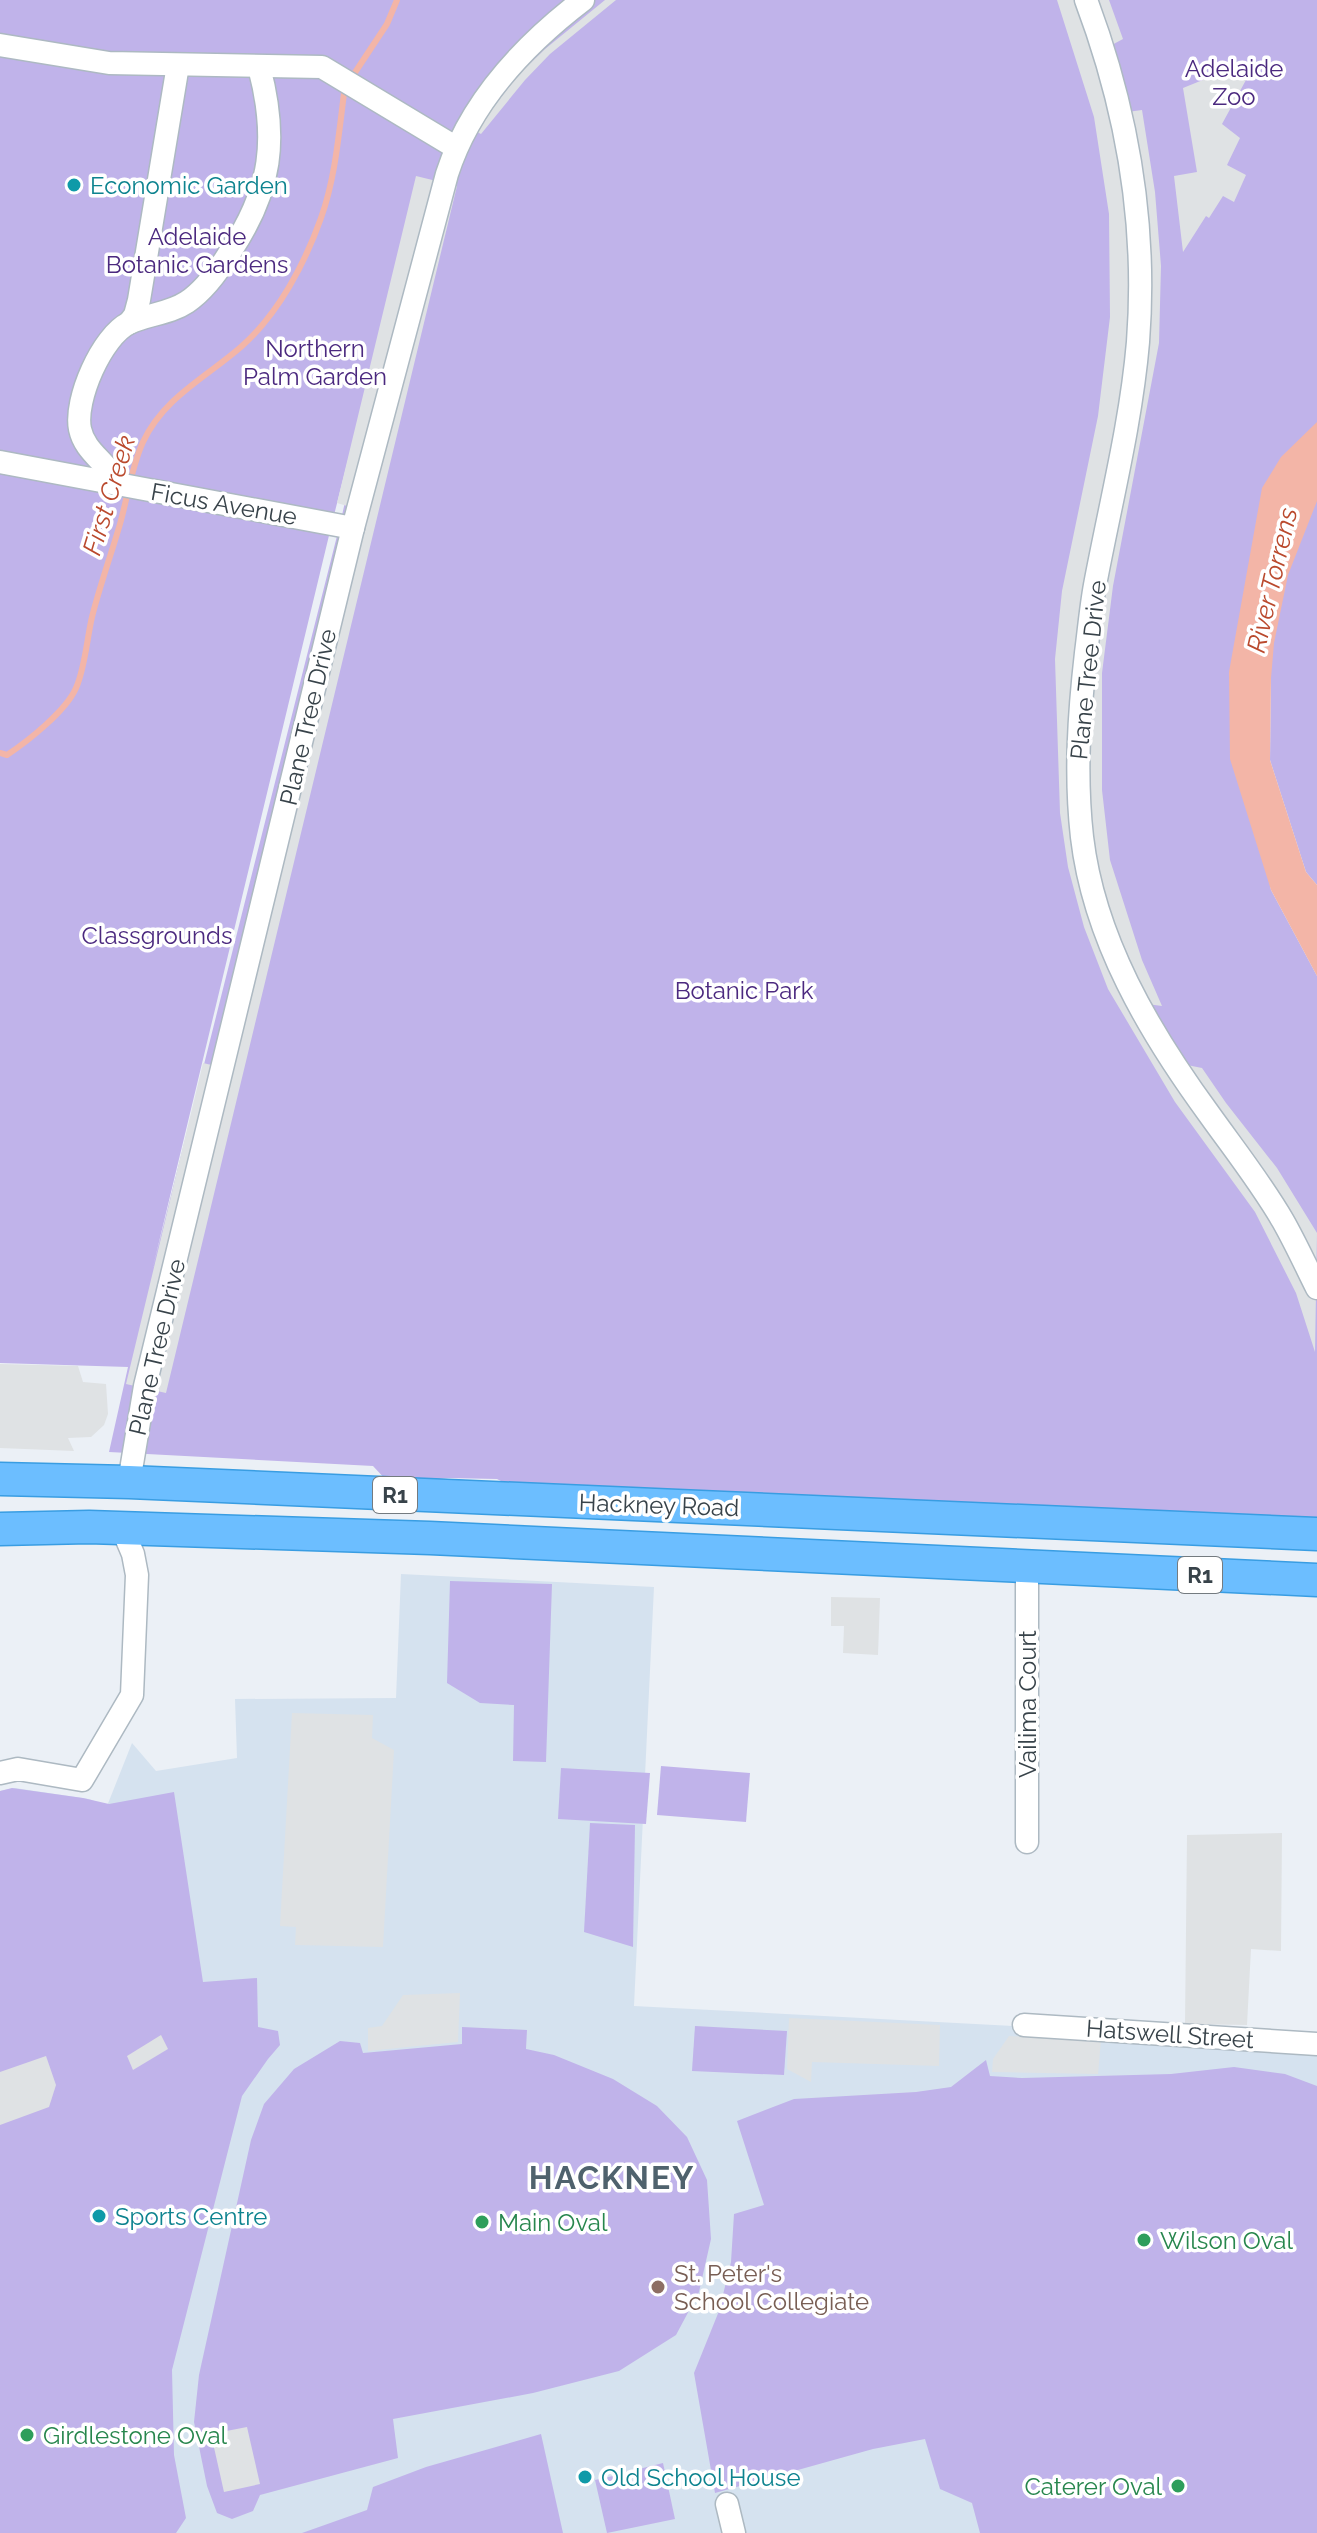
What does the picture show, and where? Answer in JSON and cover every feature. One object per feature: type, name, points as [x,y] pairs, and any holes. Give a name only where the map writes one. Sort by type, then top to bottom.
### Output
[{"type":"highway","name":"Hackney Road","points":[[0,1479],[1317,1534]]},
{"type":"highway","points":[[129,1482],[131,1495],[140,1503],[376,1515],[430,1538]]},
{"type":"highway","points":[[960,1518],[1027,1566]]},
{"type":"highway","name":"Hackney Road","points":[[0,1529],[122,1528],[430,1538],[1317,1580]]},
{"type":"street","name":"Plane Tree Drive","points":[[129,1482],[145,1386],[353,528],[455,147],[471,118],[518,58],[540,35],[583,0]]},
{"type":"street","name":"Plane Tree Drive","points":[[1086,0],[1113,84],[1131,166],[1138,225],[1140,300],[1134,373],[1094,590],[1078,725],[1082,838],[1096,907],[1126,983],[1173,1062],[1283,1220],[1317,1288]]},
{"type":"street","points":[[0,45],[109,63],[322,67],[455,147]]},
{"type":"street","points":[[125,485],[87,447],[79,419],[86,388],[100,354],[135,315],[178,65]]},
{"type":"street","points":[[129,323],[170,310],[197,293],[224,262],[253,214],[262,191],[270,147],[269,121],[259,67]]},
{"type":"street","name":"Ficus Avenue","points":[[0,462],[353,528]]},
{"type":"street","points":[[0,1773],[18,1769],[82,1780],[132,1695],[137,1575],[133,1554],[122,1528]]},
{"type":"street","points":[[137,1575],[149,1544],[161,1529]]},
{"type":"street","name":"Vailima Court","points":[[1027,1566],[1027,1842]]},
{"type":"street","name":"Hatswell Street","points":[[1024,2025],[1317,2044]]},
{"type":"street","points":[[727,2504],[734,2533]]},
{"type":"shaded area","points":[[605,0],[616,0],[550,54],[481,134],[475,131],[518,75]]},
{"type":"shaded area","points":[[1057,0],[1109,0],[1123,39],[1108,47],[1127,112],[1142,110],[1155,192],[1161,266],[1159,343],[1113,586],[1102,673],[1102,790],[1110,860],[1142,960],[1162,1006],[1147,1004],[1182,1064],[1202,1068],[1277,1168],[1317,1233],[1315,1352],[1296,1293],[1255,1212],[1175,1102],[1108,989],[1084,927],[1068,867],[1060,813],[1055,659],[1062,591],[1098,416],[1110,317],[1109,214],[1094,117]]},
{"type":"shaded area","points":[[1225,71],[1246,80],[1222,124],[1240,138],[1227,165],[1246,175],[1234,202],[1223,196],[1183,252],[1174,176],[1197,172],[1183,88]]},
{"type":"shaded area","points":[[416,176],[457,186],[166,1393],[126,1384],[203,1063],[220,1067],[354,508],[337,503]]},
{"type":"shaded area","points":[[0,1364],[78,1366],[83,1382],[106,1384],[108,1414],[104,1425],[91,1437],[68,1438],[74,1451],[0,1448]]},
{"type":"shaded area","name":"St. Peter's School Collegiate","points":[[401,1574],[654,1587],[634,2006],[1317,2042],[1317,2533],[0,2533],[0,1791],[15,1788],[89,1799],[107,1806],[132,1743],[156,1771],[237,1758],[235,1699],[396,1698]]},
{"type":"shaded area","points":[[831,1597],[880,1598],[878,1655],[843,1653],[844,1626],[831,1626]]},
{"type":"shaded area","points":[[292,1713],[373,1715],[372,1738],[394,1750],[383,1947],[295,1945],[296,1927],[280,1926]]},
{"type":"shaded area","points":[[1282,1833],[1281,1951],[1251,1949],[1247,2025],[1185,2024],[1187,1835]]},
{"type":"shaded area","points":[[460,1993],[458,2042],[368,2051],[368,2028],[382,2026],[403,1995]]},
{"type":"shaded area","points":[[789,2018],[940,2025],[939,2066],[812,2062],[811,2082],[787,2069]]},
{"type":"shaded area","points":[[161,2035],[168,2049],[133,2070],[127,2056]]},
{"type":"shaded area","points":[[1009,2036],[1101,2040],[1098,2074],[992,2072],[993,2059]]},
{"type":"shaded area","points":[[46,2056],[56,2085],[49,2107],[0,2125],[0,2072]]},
{"type":"shaded area","points":[[247,2427],[260,2484],[224,2492],[211,2434]]},
{"type":"green space","name":"Botanic Park","points":[[0,0],[1317,0],[1317,885],[1306,872],[1270,760],[1271,679],[1229,672],[1271,890],[1317,976],[1317,1524],[515,1488],[497,1479],[387,1481],[373,1466],[109,1452],[128,1367],[0,1363]],"holes":[[[415,196],[340,524],[153,1267],[332,523]]]},
{"type":"green space","points":[[450,1581],[552,1584],[546,1762],[513,1761],[514,1705],[480,1703],[447,1683]]},
{"type":"green space","points":[[661,1766],[750,1773],[746,1822],[657,1815]]},
{"type":"green space","points":[[561,1768],[650,1773],[646,1824],[558,1819]]},
{"type":"green space","points":[[12,1788],[109,1804],[174,1792],[203,1982],[257,1978],[258,2027],[278,2031],[280,2045],[242,2096],[172,2370],[174,2455],[186,2518],[176,2533],[0,2533],[0,1791]]},
{"type":"green space","points":[[590,1823],[635,1825],[633,1947],[584,1932]]},
{"type":"green space","points":[[695,2026],[787,2031],[784,2075],[692,2071]]},
{"type":"green space","points":[[462,2027],[527,2030],[526,2049],[554,2055],[613,2079],[657,2106],[687,2137],[707,2180],[711,2239],[699,2292],[676,2335],[619,2371],[533,2393],[393,2419],[398,2458],[260,2495],[253,2511],[232,2519],[217,2513],[207,2486],[194,2422],[199,2375],[251,2140],[264,2104],[294,2069],[340,2041],[360,2043],[363,2053],[462,2044]]},
{"type":"green space","points":[[986,2060],[990,2076],[1171,2074],[1234,2067],[1285,2074],[1317,2086],[1317,2533],[980,2533],[972,2503],[940,2489],[925,2439],[873,2449],[715,2493],[694,2373],[719,2311],[731,2262],[734,2214],[764,2205],[737,2121],[794,2099],[951,2087]]},
{"type":"green space","points":[[541,2434],[563,2533],[302,2533],[367,2510],[373,2487],[426,2467]]},
{"type":"green space","points":[[663,2463],[675,2519],[607,2533],[595,2480],[613,2476],[616,2486],[641,2479],[639,2469]]},
{"type":"water","name":"River Torrens","points":[[1317,422],[1317,501],[1288,575],[1274,643],[1270,760],[1306,872],[1317,885],[1317,976],[1271,890],[1230,759],[1229,672],[1262,488],[1281,457]]},
{"type":"waterway","name":"First Creek","points":[[352,77],[387,24],[397,0]]},
{"type":"waterway","name":"First Creek","points":[[0,753],[7,755],[35,734],[64,706],[76,688],[95,605],[135,462],[152,426],[174,400],[255,333],[279,303],[299,270],[321,218],[330,186],[345,86]]},
{"type":"place","name":"Economic Garden","points":[[74,185]]},
{"type":"place","name":"Sports Centre","points":[[99,2216]]},
{"type":"place","name":"Main Oval","points":[[482,2222]]},
{"type":"place","name":"Wilson Oval","points":[[1144,2240]]},
{"type":"place","name":"St. Peter's School Collegiate","points":[[658,2287]]},
{"type":"place","name":"Girdlestone Oval","points":[[27,2435]]},
{"type":"place","name":"Old School House","points":[[585,2477]]},
{"type":"place","name":"Caterer Oval","points":[[1178,2486]]},
{"type":"district","name":"HACKNEY","points":[[612,2177]]},
{"type":"park label","name":"Adelaide Zoo","points":[[1234,82]]},
{"type":"park label","name":"Adelaide Botanic Gardens","points":[[197,250]]},
{"type":"park label","name":"Northern Palm Garden","points":[[315,362]]},
{"type":"park label","name":"Classgrounds","points":[[157,935]]}]
